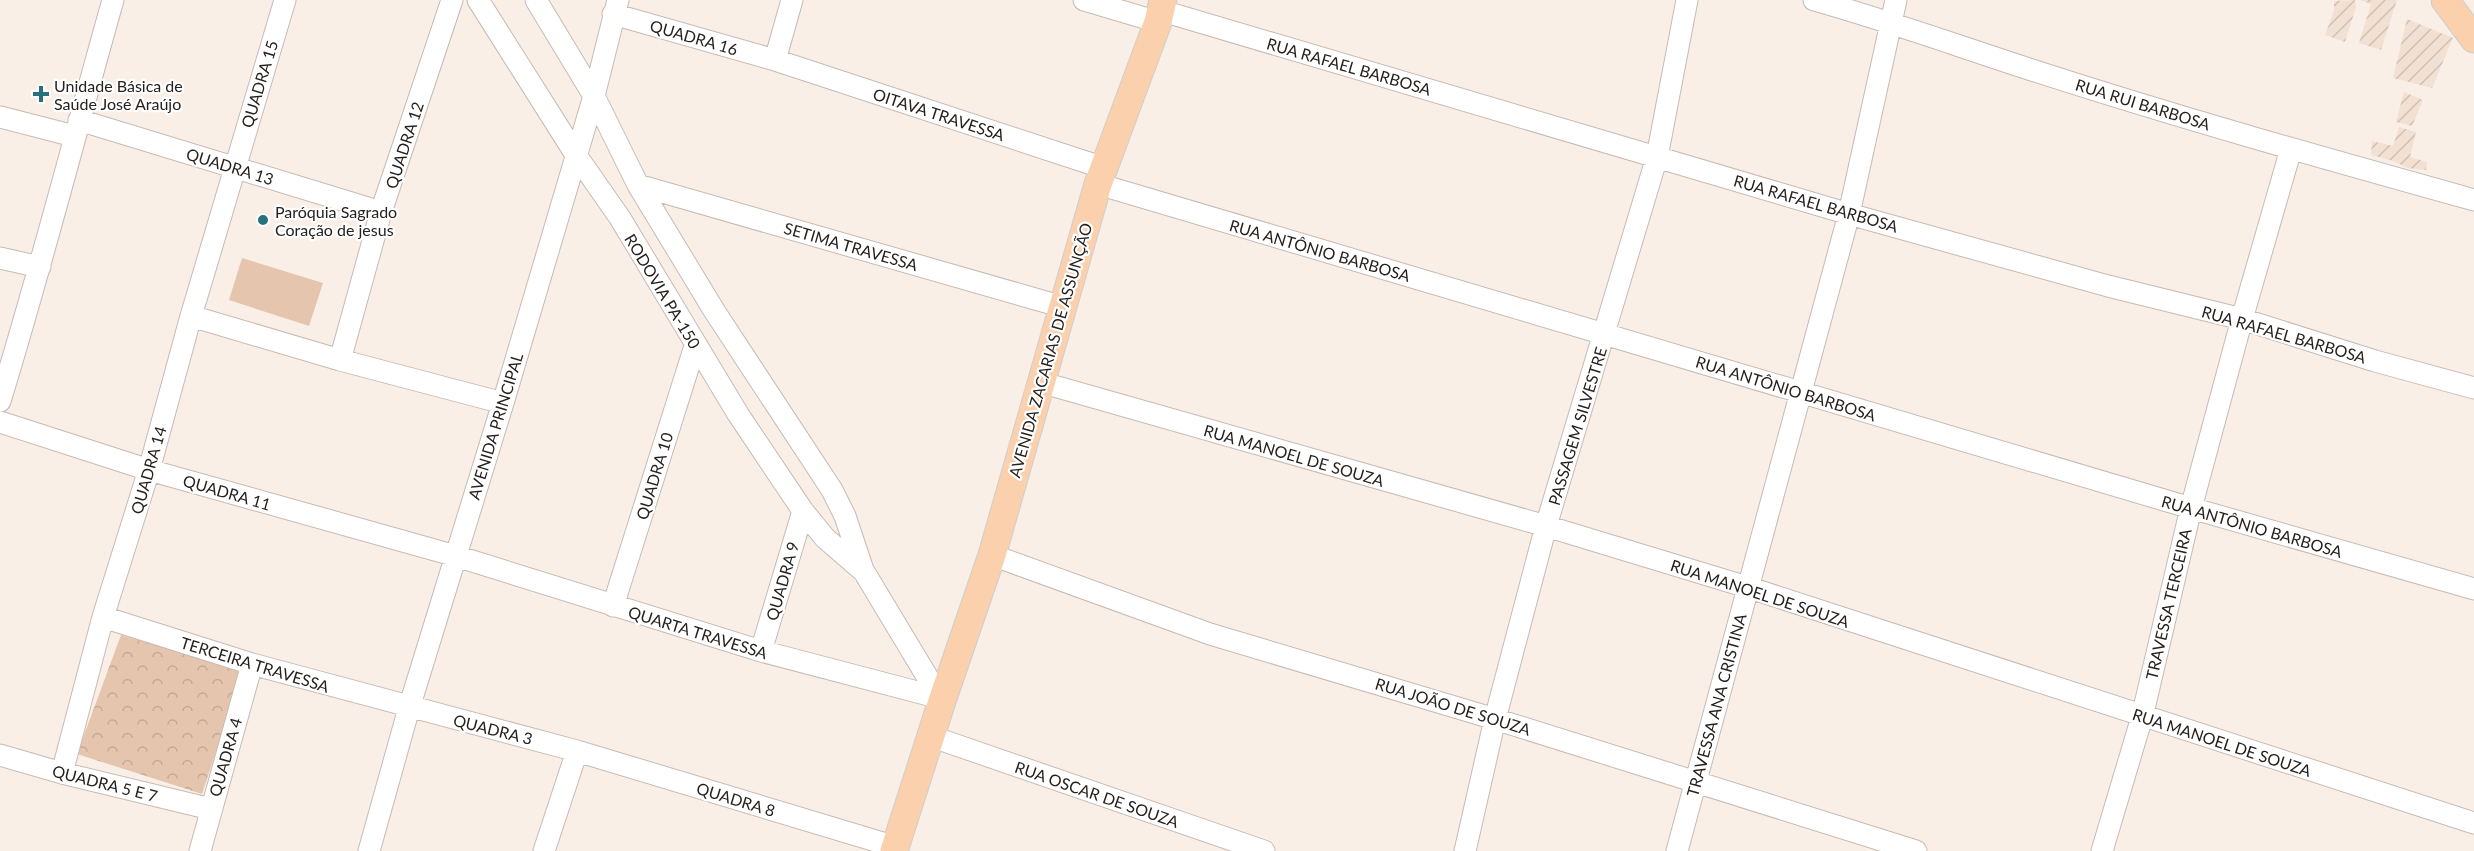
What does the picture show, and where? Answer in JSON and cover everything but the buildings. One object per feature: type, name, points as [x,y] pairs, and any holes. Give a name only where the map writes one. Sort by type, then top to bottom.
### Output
[{"type":"main road","points":[[2445,0],[2474,39]]},
{"type":"main road","name":"AVENIDA ZACARIAS DE ASSUNÇÃO","points":[[895,849],[941,699],[992,555],[1101,176],[1160,11]]},
{"type":"street","points":[[0,401],[40,267],[76,128],[113,0]]},
{"type":"street","name":"QUADRA 15","points":[[234,167],[285,0]]},
{"type":"street","name":"QUADRA 12","points":[[340,360],[381,212],[452,0]]},
{"type":"street","name":"RODOVIA PA-150","points":[[478,0],[576,155],[620,219],[695,346],[803,511],[825,538],[863,570]]},
{"type":"street","name":"RODOVIA PA-150","points":[[536,0],[594,96],[639,185],[715,312],[832,490],[845,516],[863,570],[941,699]]},
{"type":"street","points":[[775,60],[792,0]]},
{"type":"street","name":"RUA RAFAEL BARBOSA","points":[[1084,0],[1160,11],[1849,214],[2108,286],[2242,319],[2375,361],[2474,388]]},
{"type":"street","name":"PASSAGEM SILVESTRE","points":[[1465,851],[1495,718],[1546,526],[1657,157],[1687,0]]},
{"type":"street","name":"RUA RUI BARBOSA","points":[[1814,0],[1890,21],[2034,70],[2291,150],[2474,200]]},
{"type":"street","name":"TRAVESSA ANA CRISTINA","points":[[1677,851],[1849,214],[1896,0]]},
{"type":"street","name":"AVENIDA PRINCIPAL","points":[[369,851],[409,708],[594,96],[616,7]]},
{"type":"street","name":"QUADRA 16","points":[[616,7],[775,60]]},
{"type":"street","name":"OITAVA TRAVESSA","points":[[775,60],[1101,176]]},
{"type":"street","name":"QUADRA 13","points":[[0,117],[76,128],[234,167],[381,212]]},
{"type":"street","name":"TRAVESSA TERCEIRA","points":[[2102,851],[2142,717],[2191,508],[2291,150]]},
{"type":"street","name":"QUADRA 14","points":[[63,773],[103,617],[150,470],[234,167]]},
{"type":"street","name":"RUA ANTÔNIO BARBOSA","points":[[1101,176],[1801,393],[2474,589]]},
{"type":"street","name":"SETIMA TRAVESSA","points":[[639,185],[1063,307]]},
{"type":"street","points":[[0,258],[40,267]]},
{"type":"street","points":[[191,316],[340,360],[503,403]]},
{"type":"street","name":"QUADRA 10","points":[[614,606],[695,346]]},
{"type":"street","name":"RUA MANOEL DE SOUZA","points":[[1040,382],[1546,526],[1747,587],[2474,823]]},
{"type":"street","name":"QUADRA 11","points":[[0,422],[150,470],[456,556]]},
{"type":"street","name":"QUADRA 9","points":[[761,651],[803,511]]},
{"type":"street","name":"RUA JOÃO DE SOUZA","points":[[992,555],[1210,634],[1495,718],[1916,851]]},
{"type":"street","name":"QUARTA TRAVESSA","points":[[456,556],[761,651],[941,699]]},
{"type":"street","name":"TERCEIRA TRAVESSA","points":[[103,617],[252,664],[409,708]]},
{"type":"street","name":"QUADRA 4","points":[[200,851],[252,664]]},
{"type":"street","name":"QUADRA 3","points":[[409,708],[577,751]]},
{"type":"street","name":"RUA OSCAR DE SOUZA","points":[[930,736],[1264,851]]},
{"type":"street","points":[[544,851],[577,751]]},
{"type":"street","name":"QUADRA 8","points":[[577,751],[895,849]]},
{"type":"street","name":"QUADRA 5 E 7","points":[[0,755],[63,773],[211,809]]},
{"type":"shaded area","points":[[2355,0],[2356,7],[2345,42],[2325,35],[2334,11],[2334,1]]},
{"type":"shaded area","points":[[2360,0],[2397,0],[2381,50],[2359,43],[2371,4]]},
{"type":"shaded area","points":[[2407,19],[2453,38],[2432,88],[2393,78]]},
{"type":"shaded area","points":[[2404,92],[2423,100],[2412,126],[2396,122]]},
{"type":"shaded area","points":[[2399,127],[2416,132],[2410,157],[2427,162],[2426,170],[2408,168],[2371,155],[2372,141],[2393,146]]},
{"type":"green space","points":[[242,258],[323,283],[309,326],[229,300]]},
{"type":"green space","points":[[121,635],[243,670],[202,794],[77,754]]},
{"type":"place","name":"Unidade Básica de Saúde José Araújo","points":[[41,94]]},
{"type":"place","name":"Paróquia Sagrado Coração de jesus","points":[[263,220]]}]
